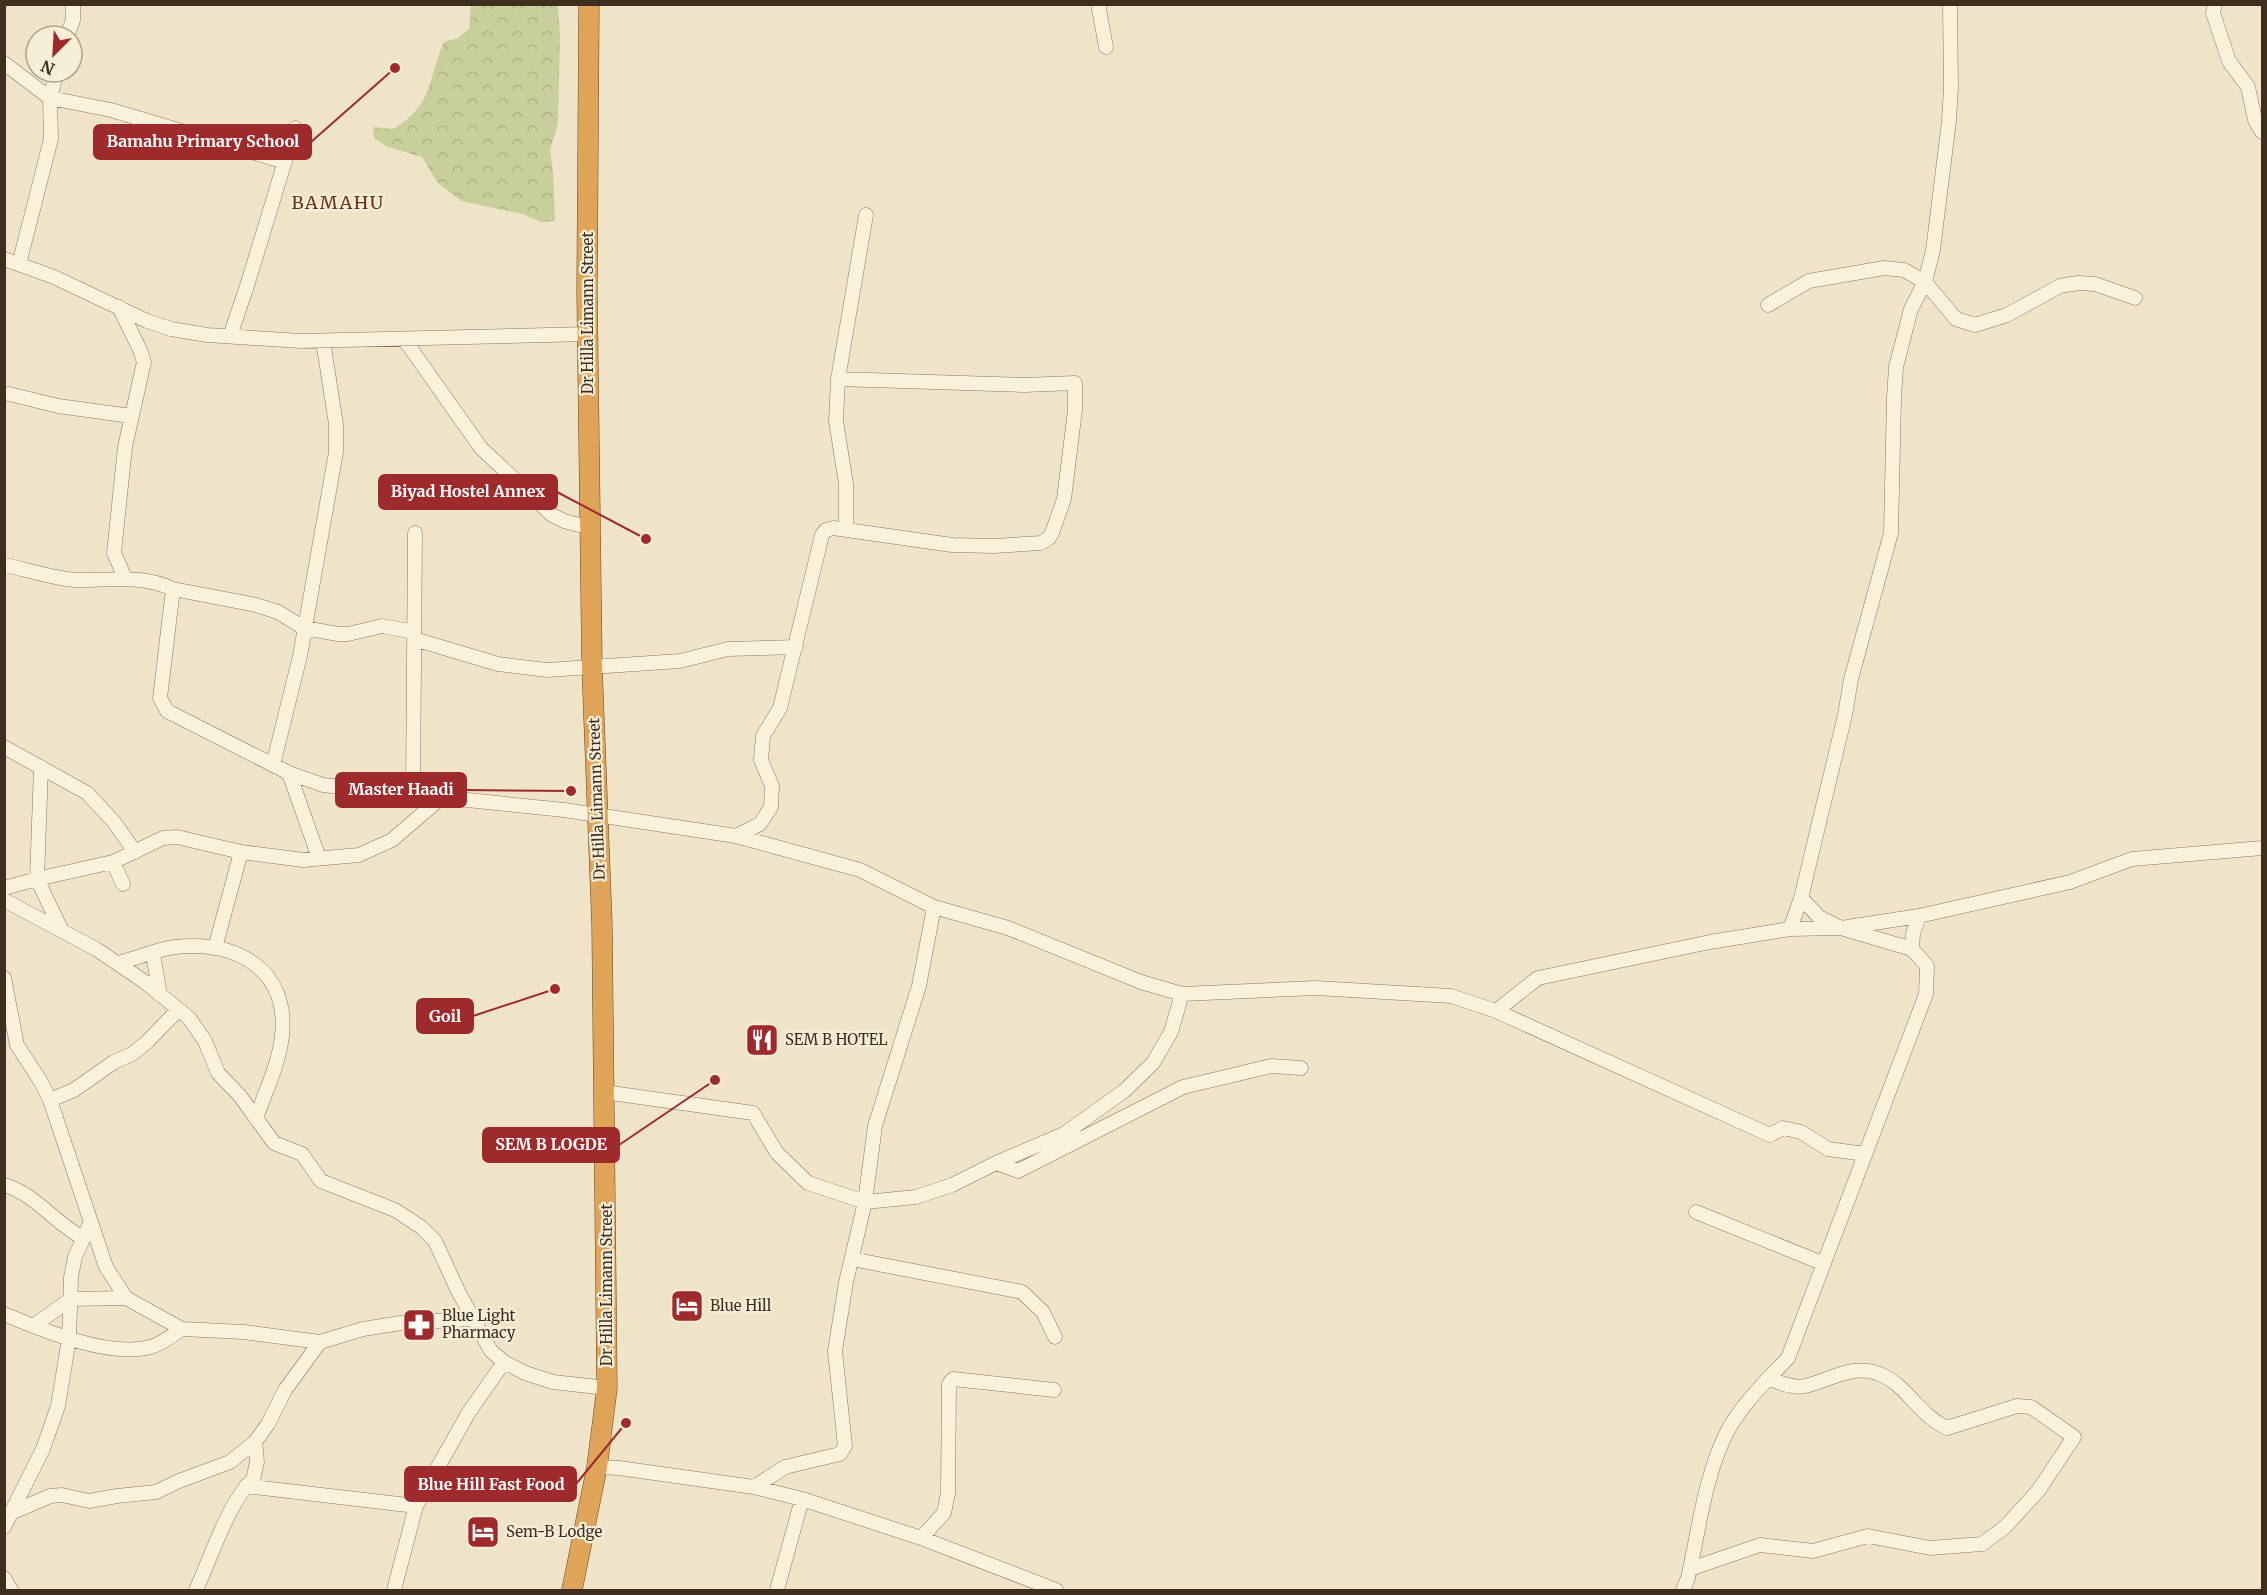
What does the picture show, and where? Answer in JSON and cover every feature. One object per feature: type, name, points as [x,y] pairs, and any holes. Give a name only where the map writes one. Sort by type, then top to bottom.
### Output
[{"type":"highway","name":"Dr Hilla Limann Street","points":[[572,1590],[597,1467],[607,1388],[602,925],[592,667],[590,528],[589,4]]},
{"type":"street","points":[[72,24],[73,4]]},
{"type":"street","points":[[1084,4],[1099,7],[1106,47]]},
{"type":"street","points":[[1790,929],[1801,898],[1845,716],[1851,679],[1891,533],[1896,367],[1911,309],[1925,282],[1933,250],[1949,121],[1950,4]]},
{"type":"street","points":[[2201,4],[2214,9],[2229,61],[2248,87],[2255,120],[2262,132]]},
{"type":"street","points":[[4,63],[50,98],[111,110],[285,162]]},
{"type":"street","points":[[19,264],[51,139],[50,98],[54,84]]},
{"type":"street","points":[[230,336],[295,128]]},
{"type":"street","points":[[846,530],[846,484],[836,421],[838,379],[866,216]]},
{"type":"street","points":[[4,259],[54,278],[147,321],[171,329],[230,336],[323,341],[588,334]]},
{"type":"street","points":[[1768,305],[1809,281],[1884,268],[1904,270],[1925,282],[1956,319],[1975,325],[2007,315],[2060,286],[2078,283],[2095,284],[2135,298]]},
{"type":"street","points":[[119,307],[144,362],[125,447],[114,553],[125,578]]},
{"type":"street","points":[[404,339],[481,448],[552,515],[590,528]]},
{"type":"street","points":[[273,765],[304,628],[336,452],[336,424],[323,341]]},
{"type":"street","points":[[736,836],[760,824],[771,807],[772,786],[761,760],[764,736],[780,708],[822,535],[826,530],[833,528],[961,545],[994,546],[1041,543],[1049,538],[1064,499],[1075,410],[1075,383],[1024,385],[838,379]]},
{"type":"street","points":[[9,394],[58,406],[131,417]]},
{"type":"street","points":[[413,794],[415,533]]},
{"type":"street","points":[[4,565],[80,580],[125,578],[161,583],[173,589],[266,608],[291,619],[304,628],[348,634],[382,626],[498,664],[547,670],[680,661],[728,649],[796,647]]},
{"type":"street","points":[[173,589],[160,698],[162,705],[167,711],[289,773],[323,785],[564,810],[736,836],[860,870],[934,907],[1008,928],[1140,982],[1182,994],[1316,988],[1451,996],[1496,1011],[1770,1135],[1783,1128],[1801,1132],[1828,1149],[1865,1154]]},
{"type":"street","points":[[4,747],[87,793],[114,822],[135,852]]},
{"type":"street","points":[[41,767],[37,879],[61,929]]},
{"type":"street","points":[[289,773],[319,858]]},
{"type":"street","points":[[4,888],[113,862],[164,838],[177,837],[241,852],[303,860],[359,855],[392,840],[442,797]]},
{"type":"street","points":[[1496,1011],[1538,978],[1710,942],[1790,929],[1841,928],[1919,916],[2070,882],[2132,859],[2262,848]]},
{"type":"street","points":[[215,948],[241,852]]},
{"type":"street","points":[[113,862],[123,884]]},
{"type":"street","points":[[1683,1590],[1690,1569],[1707,1486],[1727,1433],[1752,1397],[1788,1358],[1822,1263],[1926,994],[1927,966],[1912,949],[1841,928],[1819,917],[1801,898]]},
{"type":"street","points":[[4,900],[61,929],[118,963],[189,1018],[205,1041],[218,1073],[240,1096],[274,1143],[302,1154],[321,1181],[395,1210],[421,1227],[435,1241],[491,1351],[504,1362],[525,1373],[553,1382],[607,1388]]},
{"type":"street","points":[[754,1487],[785,1467],[840,1454],[845,1446],[835,1351],[865,1202],[875,1126],[919,986],[934,907]]},
{"type":"street","points":[[1912,949],[1913,934],[1919,916]]},
{"type":"street","points":[[118,963],[173,948],[215,948],[241,956],[258,966],[272,980],[279,994],[282,1036],[272,1074],[256,1119]]},
{"type":"street","points":[[153,954],[160,995]]},
{"type":"street","points":[[4,978],[17,1044],[50,1100],[106,1267],[126,1298],[182,1329],[244,1332],[320,1342],[363,1329],[401,1323],[473,1318]]},
{"type":"street","points":[[604,1092],[753,1113],[777,1154],[808,1183],[865,1202],[916,1197],[952,1185],[1064,1134],[1124,1091],[1154,1063],[1171,1032],[1182,994]]},
{"type":"street","points":[[50,1100],[74,1090],[114,1062],[132,1054],[178,1010]]},
{"type":"street","points":[[996,1163],[1018,1171],[1183,1087],[1271,1066],[1301,1068]]},
{"type":"street","points":[[4,1185],[44,1207],[60,1224],[82,1238]]},
{"type":"street","points":[[1696,1212],[1822,1263]]},
{"type":"street","points":[[4,1527],[43,1449],[58,1406],[69,1339],[71,1277],[75,1257],[90,1224]]},
{"type":"street","points":[[852,1259],[1022,1292],[1043,1312],[1055,1336]]},
{"type":"street","points":[[33,1326],[71,1299],[126,1298]]},
{"type":"street","points":[[4,1314],[69,1339],[115,1349],[139,1350],[162,1343],[182,1329]]},
{"type":"street","points":[[8,1515],[50,1496],[62,1495],[89,1501],[156,1492],[230,1462],[255,1443],[268,1424],[285,1390],[320,1342]]},
{"type":"street","points":[[394,1590],[416,1506],[469,1412],[504,1362]]},
{"type":"street","points":[[1690,1569],[1760,1545],[1813,1551],[1868,1536],[1930,1548],[1982,1544],[2005,1527],[2038,1491],[2074,1437],[2031,1407],[2017,1406],[1947,1428],[1933,1422],[1896,1385],[1882,1375],[1865,1371],[1846,1371],[1796,1387],[1768,1379]]},
{"type":"street","points":[[921,1538],[944,1513],[948,1492],[949,1384],[953,1379],[1054,1390]]},
{"type":"street","points":[[196,1590],[226,1519],[246,1486],[253,1480],[257,1462],[255,1443]]},
{"type":"street","points":[[597,1467],[754,1487],[802,1499],[921,1538],[1056,1590]]},
{"type":"street","points":[[246,1486],[416,1506]]},
{"type":"street","points":[[777,1590],[802,1499]]},
{"type":"street","points":[[4,1578],[11,1590]]},
{"type":"green space","points":[[471,5],[558,5],[560,36],[558,124],[550,149],[555,221],[541,222],[522,214],[461,201],[437,182],[422,157],[388,147],[374,138],[373,127],[393,129],[416,111],[428,91],[444,42],[458,38],[469,29]]},
{"type":"place","name":"Bamahu Primary School","points":[[395,68]]},
{"type":"place","name":"Biyad Hostel Annex","points":[[646,539]]},
{"type":"place","name":"Master Haadi","points":[[571,791]]},
{"type":"place","name":"Goil","points":[[555,989]]},
{"type":"place","name":"SEM B HOTEL","points":[[762,1040]]},
{"type":"place","name":"SEM B LOGDE","points":[[715,1080]]},
{"type":"place","name":"Blue Hill","points":[[687,1306]]},
{"type":"place","name":"Blue Light Pharmacy","points":[[419,1325]]},
{"type":"place","name":"Blue Hill Fast Food","points":[[626,1423]]},
{"type":"place","name":"Sem-B Lodge","points":[[483,1532]]},
{"type":"district","name":"BAMAHU","points":[[338,203]]}]
